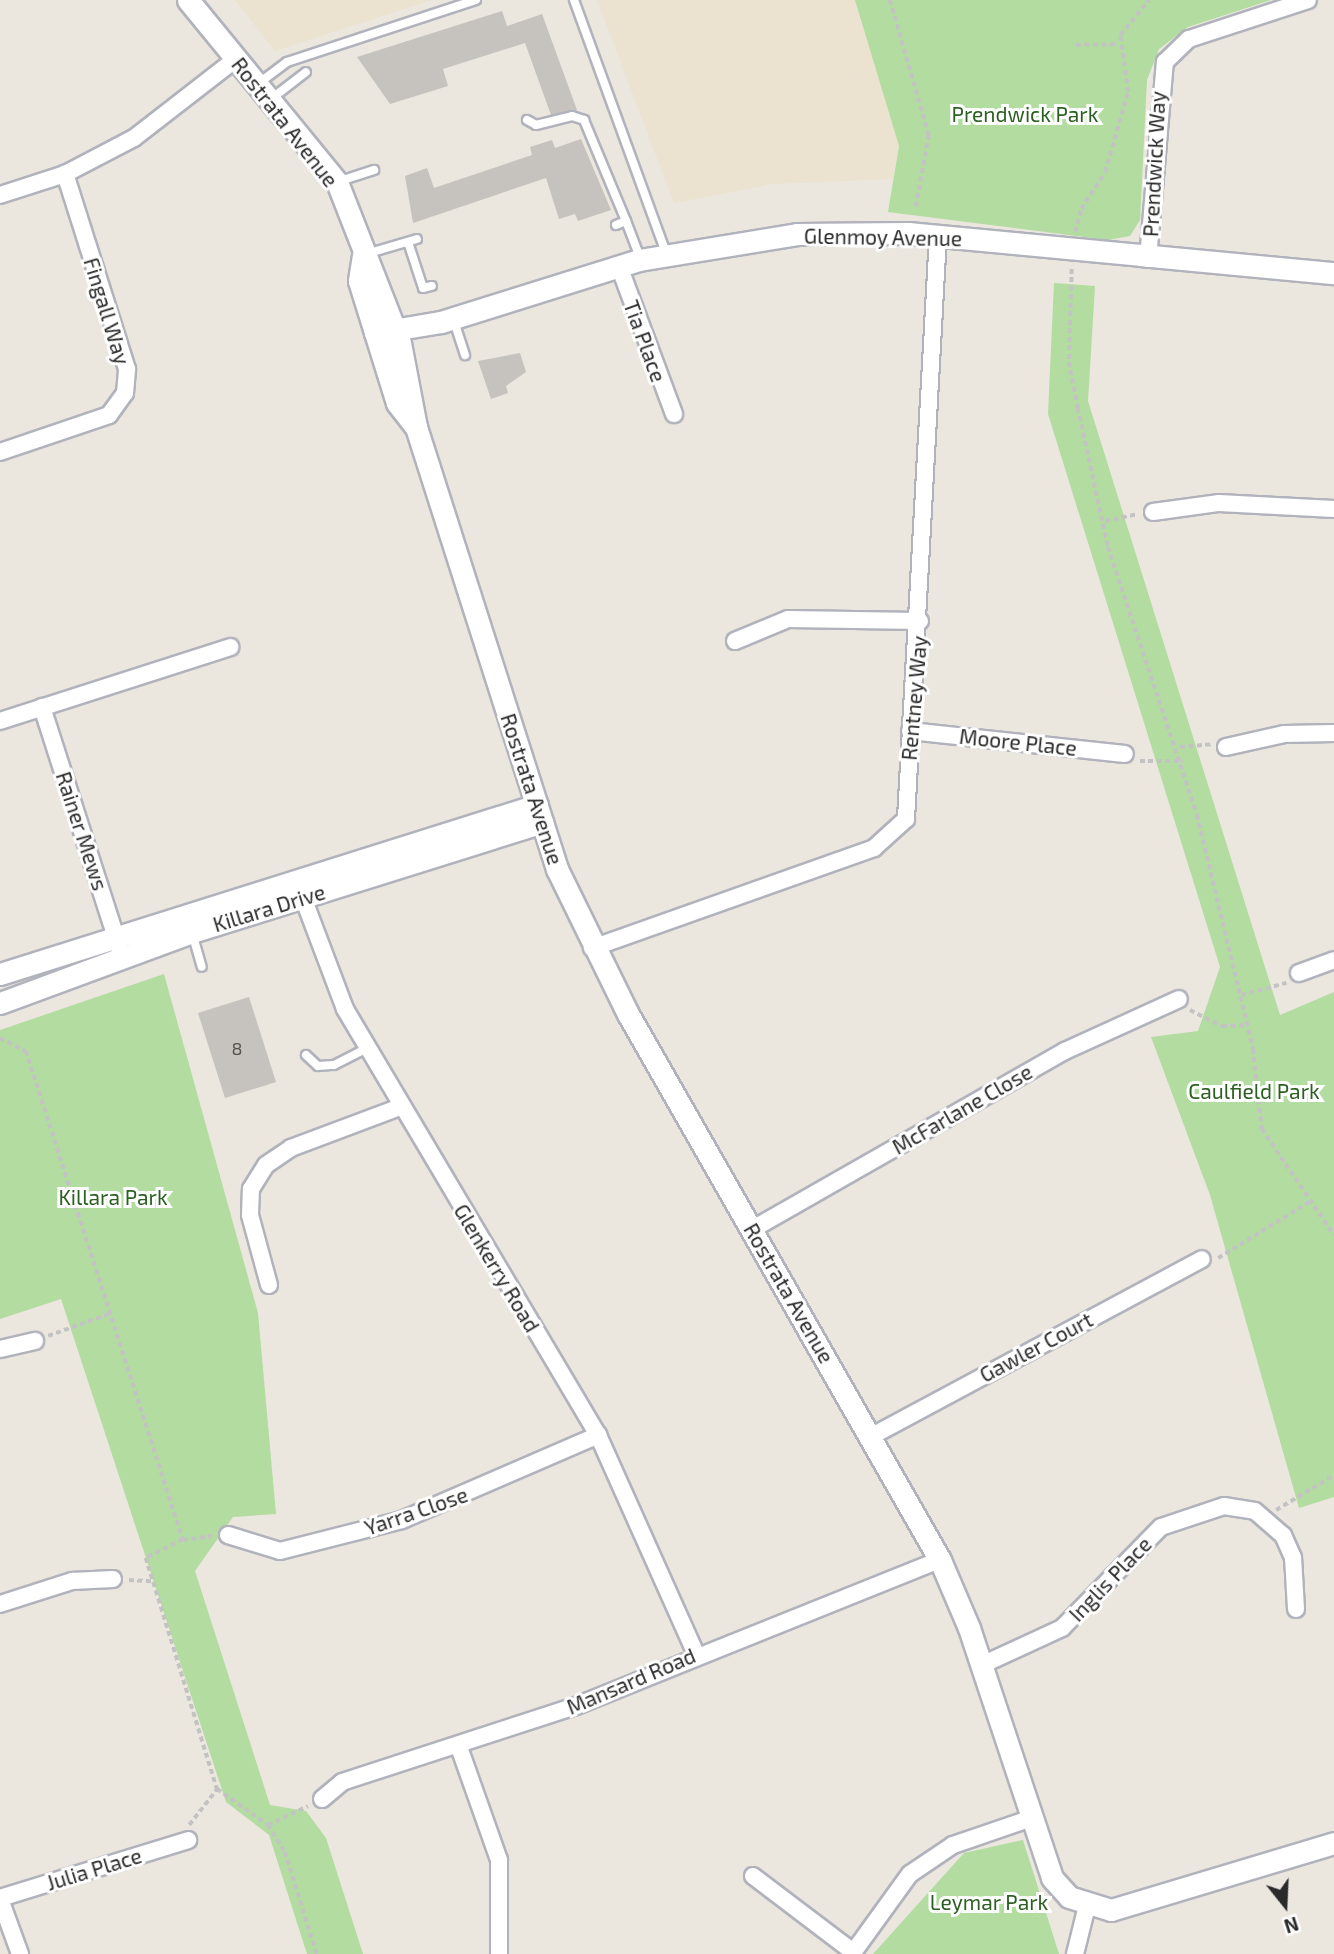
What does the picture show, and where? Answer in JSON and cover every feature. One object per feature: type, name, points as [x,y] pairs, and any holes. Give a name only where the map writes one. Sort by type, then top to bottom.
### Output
[{"type":"street","name":"Rostrata Avenue","points":[[188,0],[337,182],[363,255],[378,274],[388,338],[416,427],[539,814],[592,948],[751,1230],[872,1436],[940,1560],[982,1665],[1052,1878],[1087,1906]]},
{"type":"street","name":"Prendwick Way","points":[[1148,259],[1165,62],[1189,39],[1308,0]]},
{"type":"street","points":[[0,195],[65,174],[134,138],[236,59]]},
{"type":"street","name":"Fingall Way","points":[[0,452],[109,415],[125,393],[127,369],[65,174]]},
{"type":"street","name":"Glenmoy Avenue","points":[[388,338],[641,260],[797,234],[938,235],[1148,259],[1334,273]]},
{"type":"street","name":"Rentney Way","points":[[592,948],[874,848],[906,819],[910,731],[920,621],[938,235]]},
{"type":"street","name":"Tia Place","points":[[620,266],[674,414]]},
{"type":"street","points":[[1153,512],[1219,503],[1334,509]]},
{"type":"street","points":[[735,641],[788,619],[920,621]]},
{"type":"street","points":[[0,721],[230,647]]},
{"type":"street","name":"Rainer Mews","points":[[42,707],[119,948]]},
{"type":"street","name":"Moore Place","points":[[910,731],[1125,754]]},
{"type":"street","points":[[1226,747],[1284,734],[1334,733]]},
{"type":"street","name":"Killara Drive","points":[[0,974],[119,948],[539,814]]},
{"type":"street","name":"Glenkerry Road","points":[[300,890],[326,967],[367,1048],[598,1436],[696,1654]]},
{"type":"street","name":"Killara Drive","points":[[0,1003],[119,948]]},
{"type":"street","points":[[1299,973],[1334,960]]},
{"type":"street","name":"McFarlane Close","points":[[751,1230],[1054,1057],[1179,999]]},
{"type":"street","points":[[269,1285],[250,1215],[251,1189],[266,1165],[290,1148],[400,1107]]},
{"type":"street","name":"Gawler Court","points":[[872,1436],[1202,1259]]},
{"type":"street","points":[[0,1349],[35,1341]]},
{"type":"street","name":"Yarra Close","points":[[228,1535],[279,1551],[402,1520],[598,1436]]},
{"type":"street","name":"Inglis Place","points":[[982,1665],[1062,1628],[1161,1527],[1224,1506],[1268,1519]]},
{"type":"street","points":[[1268,1519],[1293,1558],[1296,1609]]},
{"type":"street","name":"Mansard Road","points":[[322,1799],[342,1782],[459,1746],[940,1560]]},
{"type":"street","points":[[0,1604],[72,1581],[113,1579]]},
{"type":"street","points":[[459,1746],[499,1860],[499,1954]]},
{"type":"street","points":[[753,1876],[852,1953],[910,1874],[953,1845],[1032,1818]]},
{"type":"street","name":"Julia Place","points":[[0,1898],[188,1840]]},
{"type":"street","points":[[1075,1954],[1087,1906],[1133,1906],[1334,1843]]},
{"type":"street","points":[[0,1898],[20,1954]]},
{"type":"lane","points":[[262,92],[287,62],[448,5],[476,0]]},
{"type":"lane","points":[[574,0],[666,255]]},
{"type":"lane","points":[[262,92],[306,72]]},
{"type":"lane","points":[[527,120],[536,125],[572,116],[584,120],[641,260]]},
{"type":"lane","points":[[337,182],[373,170]]},
{"type":"lane","points":[[616,225],[626,221]]},
{"type":"lane","points":[[363,255],[412,240],[424,288],[432,286]]},
{"type":"lane","points":[[447,320],[465,355]]},
{"type":"lane","points":[[190,925],[202,967]]},
{"type":"lane","points":[[306,1055],[318,1066],[334,1065],[367,1048]]},
{"type":"path","points":[[890,0],[929,135],[916,208]]},
{"type":"path","points":[[1075,235],[1081,209],[1105,172],[1128,92],[1118,44],[1123,25],[1149,0]]},
{"type":"path","points":[[1076,45],[1118,44]]},
{"type":"path","points":[[1072,269],[1069,362],[1105,521],[1180,747],[1241,995],[1262,1129],[1334,1235]]},
{"type":"path","points":[[1105,521],[1153,512]]},
{"type":"path","points":[[1180,747],[1226,747]]},
{"type":"path","points":[[1125,754],[1148,765],[1182,761]]},
{"type":"path","points":[[1241,995],[1281,987],[1299,973]]},
{"type":"path","points":[[1179,999],[1195,1015],[1222,1026],[1247,1026]]},
{"type":"path","points":[[0,1038],[26,1051],[183,1540]]},
{"type":"path","points":[[1202,1259],[1225,1258],[1310,1202]]},
{"type":"path","points":[[35,1341],[109,1314]]},
{"type":"path","points":[[1268,1519],[1290,1496],[1334,1475]]},
{"type":"path","points":[[228,1535],[183,1540],[151,1552],[151,1581],[217,1789],[268,1825],[285,1852],[317,1954]]},
{"type":"path","points":[[113,1579],[151,1581]]},
{"type":"path","points":[[188,1840],[190,1818],[217,1789]]},
{"type":"path","points":[[268,1825],[322,1799]]},
{"type":"shaded area","points":[[235,0],[432,0],[275,51]]},
{"type":"shaded area","points":[[597,0],[855,0],[899,146],[893,179],[773,184],[674,203]]},
{"type":"green space","name":"Prendwick Park","points":[[855,0],[1271,0],[1188,27],[1159,49],[1147,80],[1140,220],[1130,236],[1108,240],[888,212],[899,146]]},
{"type":"green space","name":"Caulfield Park","points":[[1054,283],[1095,286],[1088,401],[1280,1015],[1334,992],[1334,1497],[1299,1508],[1210,1195],[1151,1037],[1198,1031],[1220,967],[1048,414]]},
{"type":"green space","name":"Killara Park","points":[[164,974],[258,1313],[276,1514],[233,1517],[195,1571],[270,1805],[306,1811],[326,1838],[363,1954],[307,1954],[269,1835],[226,1802],[61,1299],[0,1319],[0,1030]]},
{"type":"green space","name":"Leymar Park","points":[[1023,1840],[1059,1954],[873,1954],[964,1853]]},
{"type":"building","points":[[502,11],[507,26],[542,14],[577,110],[551,115],[525,43],[443,69],[448,86],[390,104],[357,57]]},
{"type":"building","points":[[581,139],[611,210],[578,221],[575,214],[559,219],[546,178],[413,223],[405,176],[427,168],[434,188],[532,155],[530,147],[552,140],[555,148]]},
{"type":"building","points":[[520,353],[526,372],[506,386],[508,393],[491,399],[478,361]]},
{"type":"building","points":[[249,997],[276,1082],[225,1098],[198,1013]]}]
